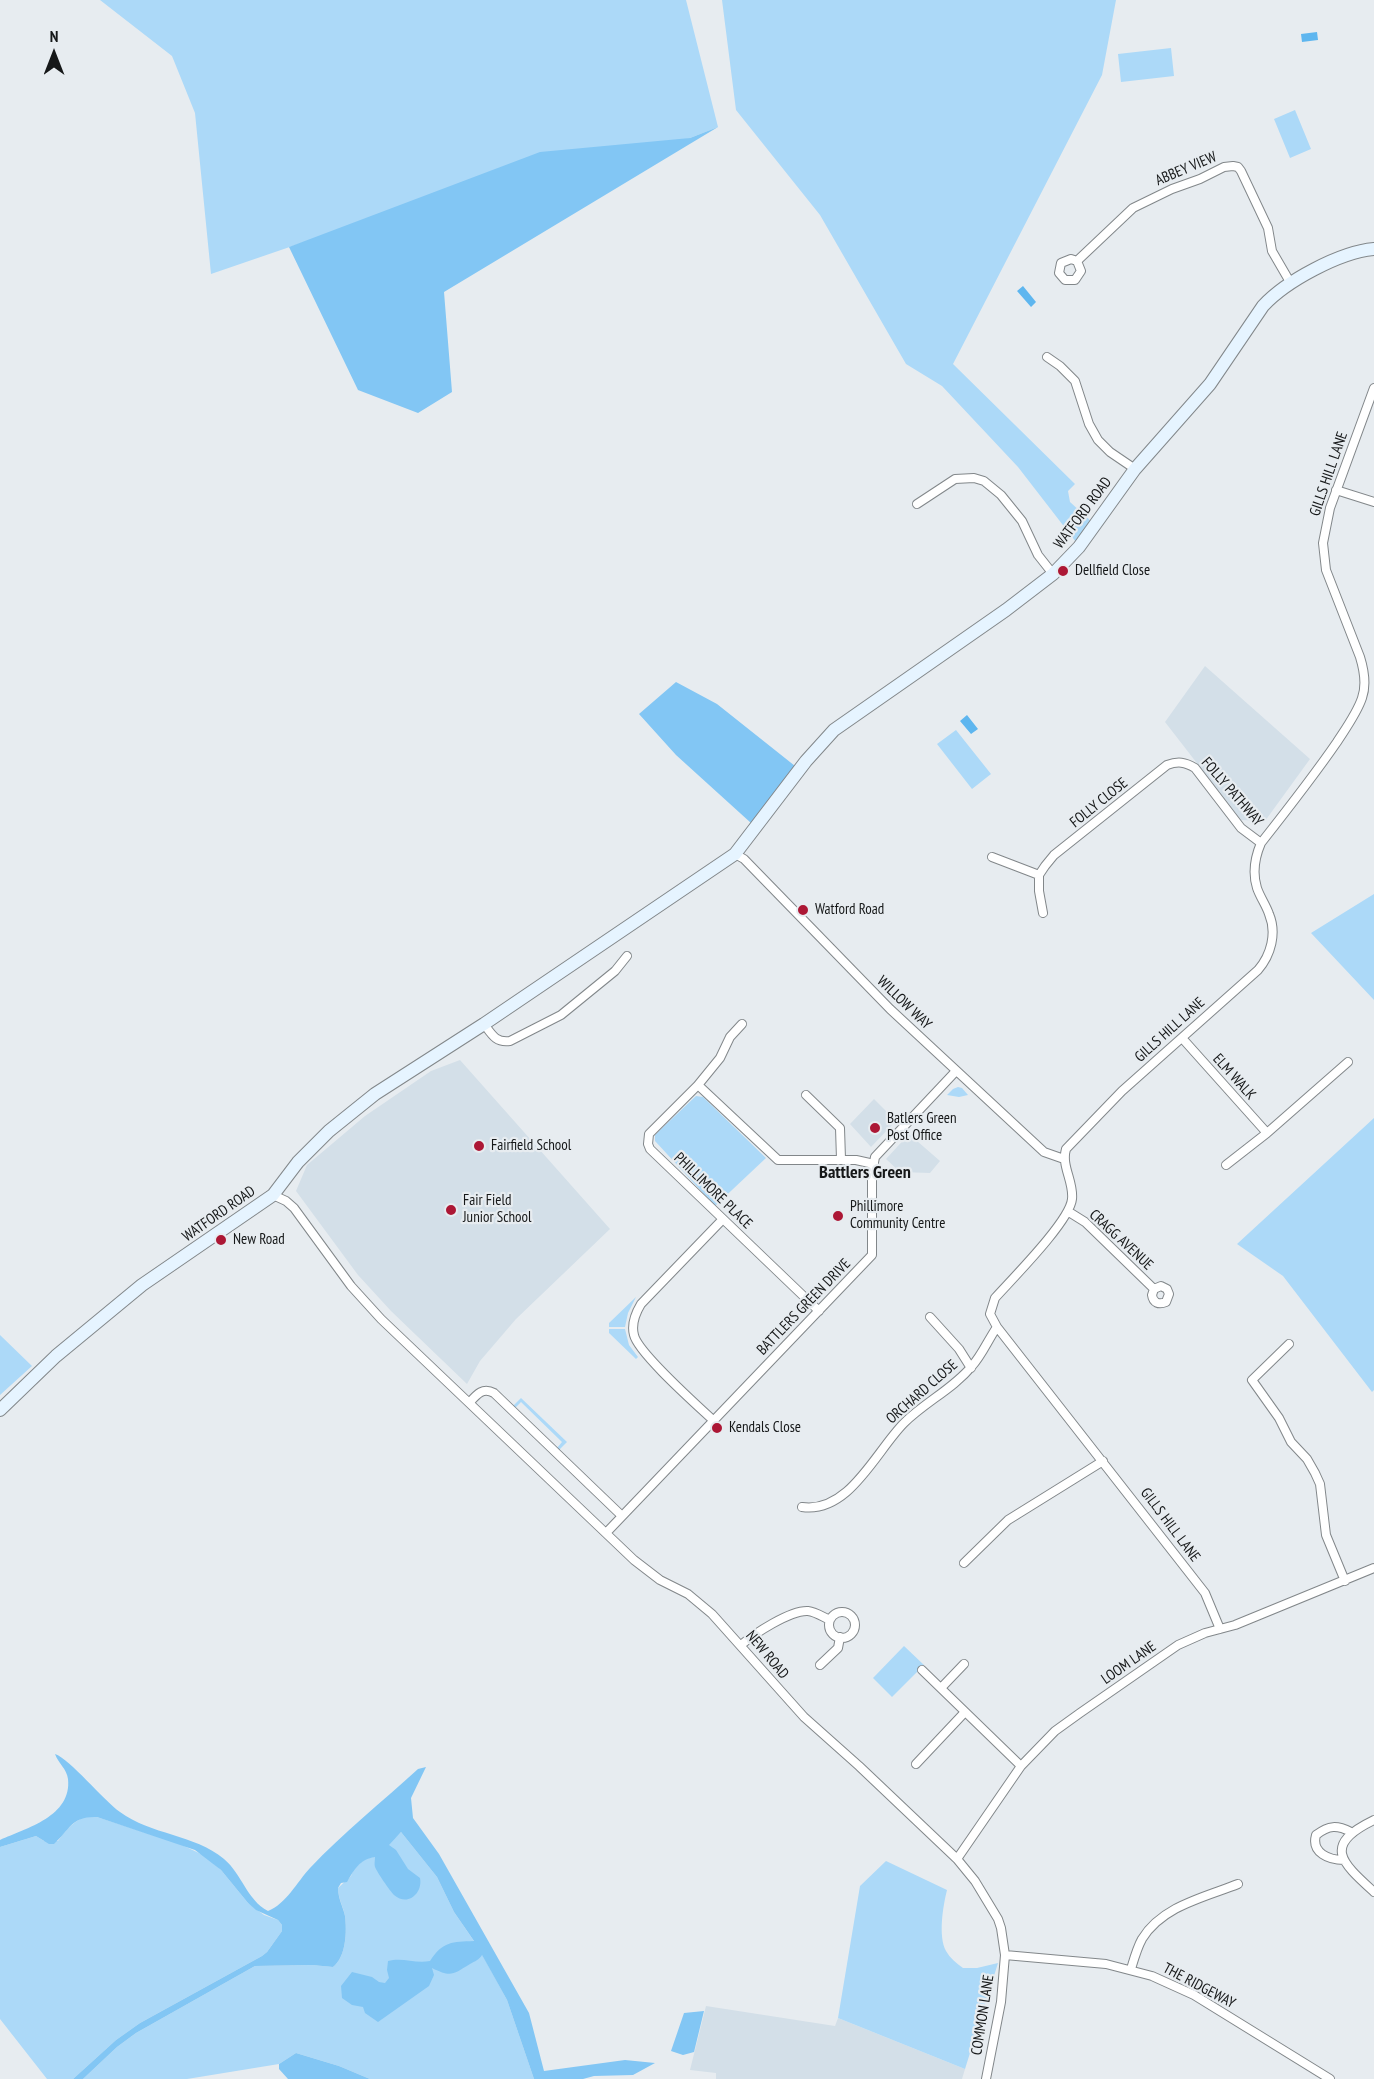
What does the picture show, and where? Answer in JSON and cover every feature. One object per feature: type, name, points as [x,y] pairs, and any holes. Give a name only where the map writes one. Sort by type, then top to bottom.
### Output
[{"type":"main road","name":"WATFORD ROAD","points":[[0,1410],[56,1356],[142,1286],[273,1195],[298,1162],[322,1138],[366,1101],[735,855],[806,761],[834,730],[1006,610],[1053,574],[1079,547],[1135,469],[1210,384],[1272,295],[1290,282],[1346,256],[1374,249]]},
{"type":"street","name":"ABBEY VIEW","points":[[1077,261],[1133,208],[1172,189],[1233,165],[1241,171],[1268,228],[1272,251],[1290,282]]},
{"type":"street","points":[[1047,357],[1075,381],[1089,424],[1098,440],[1110,452],[1135,469]]},
{"type":"street","name":"GILLS HILL LANE","points":[[1064,1159],[1066,1149],[1075,1138],[1122,1091],[1258,970],[1269,952],[1272,927],[1270,916],[1257,888],[1256,855],[1261,843],[1345,729],[1363,697],[1364,670],[1326,570],[1323,543],[1325,524],[1336,490],[1372,401],[1374,388]]},
{"type":"street","points":[[917,504],[955,479],[974,478],[984,481],[1001,495],[1022,521],[1038,555],[1053,574]]},
{"type":"street","points":[[1336,490],[1374,502]]},
{"type":"street","points":[[1364,670],[1374,670]]},
{"type":"street","name":"FOLLY PATHWAY","points":[[1181,762],[1195,768],[1241,828],[1261,843]]},
{"type":"street","name":"FOLLY CLOSE","points":[[1039,875],[1054,855],[1167,765],[1181,762]]},
{"type":"street","name":"WILLOW WAY","points":[[735,855],[744,859],[890,1009],[1044,1152],[1064,1159]]},
{"type":"street","points":[[992,857],[1039,875],[1043,912]]},
{"type":"street","points":[[484,1024],[497,1040],[510,1041],[561,1015],[615,971],[627,957]]},
{"type":"street","name":"PHILLIMORE PLACE","points":[[742,1024],[730,1037],[720,1058],[698,1085],[650,1134],[648,1144],[650,1149],[819,1311]]},
{"type":"street","name":"ELM WALK","points":[[1182,1038],[1267,1133]]},
{"type":"street","points":[[1226,1165],[1267,1133],[1348,1062]]},
{"type":"street","points":[[698,1085],[778,1160],[841,1159],[873,1164],[879,1152],[957,1071]]},
{"type":"street","points":[[806,1095],[840,1128],[841,1159]]},
{"type":"street","points":[[997,1327],[990,1314],[995,1298],[1069,1212],[1073,1192],[1064,1159]]},
{"type":"street","name":"BATTLERS GREEN DRIVE","points":[[606,1533],[872,1254],[873,1164]]},
{"type":"street","name":"NEW ROAD","points":[[273,1195],[294,1208],[351,1286],[381,1318],[648,1571],[700,1603],[718,1619],[804,1717],[957,1859],[975,1881],[998,1919],[1002,1928],[1005,1955]]},
{"type":"street","name":"CRAGG AVENUE","points":[[1069,1212],[1085,1222],[1154,1289]]},
{"type":"street","points":[[714,1421],[642,1350],[633,1334],[633,1322],[640,1304],[723,1219]]},
{"type":"street","points":[[930,1317],[959,1349],[971,1368]]},
{"type":"street","name":"GILLS HILL LANE","points":[[997,1327],[1205,1593],[1220,1629]]},
{"type":"street","name":"ORCHARD CLOSE","points":[[802,1507],[821,1507],[836,1500],[849,1490],[906,1421],[971,1368],[997,1327]]},
{"type":"street","points":[[1289,1344],[1252,1380],[1315,1473],[1320,1484],[1326,1535],[1345,1581]]},
{"type":"street","points":[[470,1402],[480,1392],[489,1390],[494,1393],[621,1516]]},
{"type":"street","points":[[964,1563],[1008,1520],[1103,1461]]},
{"type":"street","name":"LOOM LANE","points":[[957,1859],[1020,1766],[1055,1731],[1178,1645],[1205,1633],[1235,1625],[1374,1568]]},
{"type":"street","points":[[741,1646],[768,1626],[801,1612],[813,1612],[830,1620]]},
{"type":"street","points":[[842,1612],[853,1617],[855,1625],[852,1633],[849,1636],[840,1637],[832,1633],[830,1620],[835,1614],[842,1612]]},
{"type":"street","points":[[820,1665],[838,1648],[840,1637]]},
{"type":"street","points":[[941,1688],[964,1664]]},
{"type":"street","points":[[922,1670],[1020,1766]]},
{"type":"street","points":[[916,1764],[965,1712]]},
{"type":"street","points":[[1374,1820],[1351,1832],[1345,1839],[1342,1854],[1350,1870],[1374,1892]]},
{"type":"street","points":[[1344,1860],[1328,1859],[1316,1847],[1314,1841],[1316,1835],[1332,1827],[1339,1826],[1351,1832]]},
{"type":"street","points":[[1131,1969],[1142,1940],[1160,1918],[1173,1910],[1238,1884]]},
{"type":"street","name":"THE RIDGEWAY","points":[[1005,1955],[1106,1964],[1152,1976],[1194,1995],[1330,2079]]},
{"type":"street","name":"COMMON LANE","points":[[986,2079],[1001,2002],[1005,1955]]},
{"type":"shaded area","points":[[100,0],[686,0],[718,127],[690,138],[313,239],[211,274],[195,113],[172,56]]},
{"type":"shaded area","points":[[722,0],[1116,0],[1102,75],[953,364],[1075,484],[1068,491],[1070,502],[1092,522],[1076,542],[1018,467],[942,386],[906,364],[820,215],[736,110]]},
{"type":"shaded area","points":[[1317,32],[1318,40],[1302,42],[1301,34]]},
{"type":"shaded area","points":[[1171,48],[1174,76],[1121,82],[1118,54]]},
{"type":"shaded area","points":[[1295,110],[1311,149],[1290,158],[1274,119]]},
{"type":"shaded area","points":[[718,127],[444,292],[452,392],[418,413],[358,390],[289,247],[540,152],[690,138]]},
{"type":"shaded area","points":[[1023,286],[1036,302],[1031,307],[1017,291]]},
{"type":"shaded area","points":[[1205,666],[1310,759],[1265,821],[1241,820],[1165,722]]},
{"type":"shaded area","points":[[676,682],[717,704],[795,766],[751,823],[676,755],[639,714]]},
{"type":"shaded area","points":[[967,715],[978,729],[971,734],[960,721]]},
{"type":"shaded area","points":[[956,730],[991,774],[972,789],[937,744]]},
{"type":"shaded area","points":[[1374,894],[1374,1000],[1311,933]]},
{"type":"shaded area","name":"Fair Field Junior School","points":[[460,1060],[610,1229],[516,1319],[480,1361],[467,1384],[391,1311],[358,1275],[296,1191],[307,1165],[365,1116],[431,1071]]},
{"type":"shaded area","points":[[958,1087],[968,1095],[959,1097],[947,1095],[953,1089]]},
{"type":"shaded area","points":[[696,1096],[703,1097],[766,1158],[715,1206],[655,1141],[655,1135]]},
{"type":"shaded area","points":[[874,1099],[896,1121],[871,1147],[850,1124]]},
{"type":"shaded area","points":[[1374,1118],[1374,1390],[1372,1392],[1283,1276],[1237,1244]]},
{"type":"shaded area","points":[[909,1134],[940,1161],[930,1173],[900,1172],[886,1159]]},
{"type":"shaded area","points":[[636,1297],[628,1313],[625,1327],[609,1327],[609,1323]]},
{"type":"shaded area","points":[[609,1329],[625,1329],[629,1345],[638,1357],[636,1359],[609,1333]]},
{"type":"shaded area","points":[[0,1335],[32,1366],[0,1395]]},
{"type":"shaded area","points":[[521,1398],[567,1442],[559,1450],[557,1448],[562,1442],[521,1402],[515,1408],[513,1406]]},
{"type":"shaded area","points":[[904,1646],[924,1665],[892,1697],[873,1678]]},
{"type":"shaded area","points":[[55,1754],[69,1763],[113,1806],[132,1820],[199,1844],[224,1859],[255,1900],[268,1911],[286,1898],[310,1868],[349,1830],[418,1769],[426,1767],[411,1798],[413,1818],[439,1854],[529,2013],[544,2071],[625,2060],[655,2063],[633,2075],[594,2076],[583,2079],[534,2079],[507,2000],[482,1955],[452,1973],[444,1973],[432,1968],[434,1975],[429,1986],[378,2022],[365,2013],[363,2007],[352,2005],[342,1998],[341,1986],[352,1972],[385,1983],[389,1978],[388,1961],[430,1961],[444,1946],[474,1941],[454,1912],[437,1877],[401,1832],[389,1845],[396,1850],[408,1869],[420,1878],[417,1893],[409,1899],[399,1898],[392,1893],[378,1873],[375,1857],[361,1863],[347,1882],[341,1883],[338,1888],[345,1916],[346,1937],[341,1957],[333,1967],[255,1966],[136,2033],[117,2047],[83,2079],[73,2079],[116,2040],[140,2023],[262,1956],[282,1931],[282,1925],[278,1920],[256,1910],[221,1870],[195,1850],[97,1817],[77,1821],[54,1844],[49,1844],[36,1836],[0,1847],[0,1840],[46,1819],[63,1802],[68,1779]]},
{"type":"shaded area","points":[[87,1816],[97,1817],[180,1844],[205,1856],[221,1870],[248,1903],[264,1915],[278,1920],[282,1925],[282,1931],[262,1956],[140,2023],[116,2040],[73,2079],[47,2079],[0,2019],[0,1847],[36,1836],[44,1841],[58,1841],[71,1826]]},
{"type":"shaded area","points":[[401,1832],[437,1877],[454,1912],[478,1947],[507,2000],[534,2079],[370,2079],[339,2066],[296,2053],[279,2064],[187,2079],[83,2079],[117,2047],[136,2033],[255,1966],[333,1967],[341,1957],[346,1937],[345,1916],[338,1888],[351,1876],[354,1868],[367,1858],[373,1857]]},
{"type":"shaded area","points":[[886,1861],[947,1890],[942,1937],[946,1951],[953,1960],[963,1968],[977,1968],[998,1963],[965,2069],[838,2018],[860,1886]]},
{"type":"shaded area","points":[[706,2006],[835,2026],[838,2018],[965,2069],[962,2079],[716,2079],[716,2073],[690,2070]]},
{"type":"shaded area","points":[[704,2011],[694,2052],[683,2055],[671,2051],[684,2013]]},
{"type":"shaded area","points":[[296,2053],[339,2066],[370,2079],[288,2079],[279,2069],[279,2064]]},
{"type":"place","name":"Dellfield Close","points":[[1063,571]]},
{"type":"place","name":"Watford Road","points":[[803,910]]},
{"type":"place","name":"Batlers Green Post Office","points":[[875,1128]]},
{"type":"place","name":"Fairfield School","points":[[479,1146]]},
{"type":"place","name":"Fair Field Junior School","points":[[451,1210]]},
{"type":"place","name":"Phillimore Community Centre","points":[[838,1216]]},
{"type":"place","name":"New Road","points":[[221,1240]]},
{"type":"place","name":"Kendals Close","points":[[717,1428]]},
{"type":"district","name":"Battlers Green","points":[[865,1173]]}]
